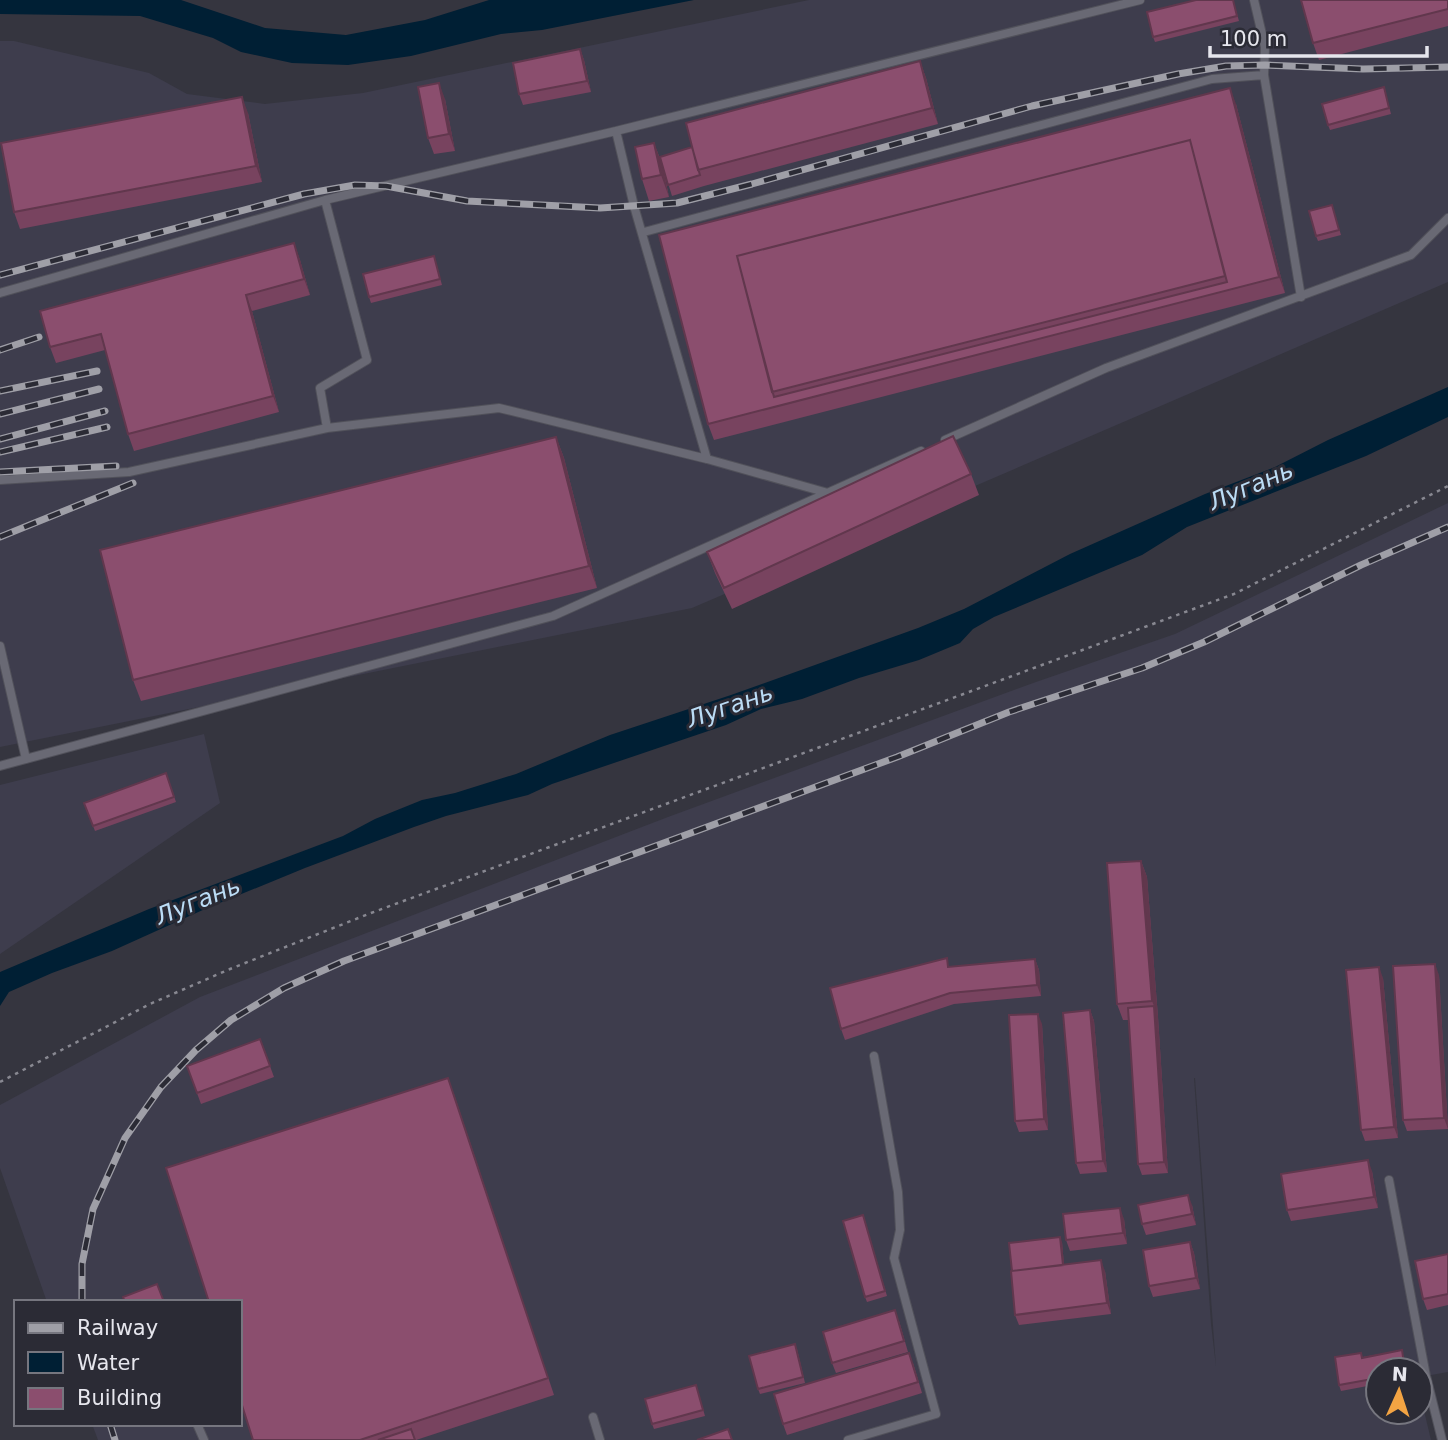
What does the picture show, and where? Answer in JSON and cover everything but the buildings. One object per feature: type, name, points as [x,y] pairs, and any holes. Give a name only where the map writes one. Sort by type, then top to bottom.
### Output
[{"type":"lane","points":[[0,293],[325,200],[616,131],[1140,0]]},
{"type":"lane","points":[[1254,0],[1265,47],[1264,75],[1301,297]]},
{"type":"lane","points":[[644,232],[1212,79],[1264,75]]},
{"type":"lane","points":[[616,131],[634,206],[644,232],[707,459]]},
{"type":"lane","points":[[325,200],[367,360],[320,388],[327,428]]},
{"type":"lane","points":[[942,442],[1106,369],[1411,255],[1448,218]]},
{"type":"lane","points":[[0,480],[129,472],[327,428],[499,408],[707,459],[828,493]]},
{"type":"lane","points":[[0,766],[552,617],[929,448]]},
{"type":"lane","points":[[0,646],[26,759]]},
{"type":"lane","points":[[848,1440],[936,1414],[894,1258],[900,1230],[898,1192],[874,1056]]},
{"type":"lane","points":[[1389,1180],[1426,1376],[1442,1440]]},
{"type":"lane","points":[[593,1417],[600,1440]]},
{"type":"path","points":[[0,1082],[150,1004],[319,933],[1234,594],[1448,486]]},
{"type":"shaded area","points":[[809,0],[1448,0],[1448,282],[692,608],[0,747],[0,41],[14,41],[149,73],[187,94],[265,104],[363,93]]},
{"type":"shaded area","points":[[1448,503],[1448,1372],[1434,1374],[1434,1356],[1364,1356],[1364,1426],[1428,1426],[1431,1440],[98,1440],[93,1426],[242,1426],[242,1300],[46,1300],[0,1168],[0,1105],[200,997],[668,817],[1175,634]],"holes":[[[1194,1078],[1216,1367],[1211,1324]]]},
{"type":"shaded area","points":[[204,734],[220,803],[0,954],[0,785]]},
{"type":"water","points":[[0,0],[181,0],[265,28],[346,35],[425,20],[489,0],[694,0],[542,30],[501,34],[411,56],[348,65],[292,63],[241,52],[213,38],[140,16],[0,14]]},
{"type":"water","name":"Лугань","points":[[1448,387],[1448,417],[1366,456],[1187,527],[1142,555],[994,617],[973,629],[960,643],[919,660],[802,699],[761,709],[726,725],[552,784],[528,795],[446,816],[305,868],[9,992],[0,1006],[0,972],[149,909],[343,836],[375,819],[422,800],[516,774],[610,735],[918,628],[964,609],[1070,554],[1205,494],[1275,467],[1328,440]]},
{"type":"railway","points":[[0,275],[304,194],[355,185],[386,186],[467,201],[600,208],[677,203],[1032,106],[1178,74],[1226,66],[1363,69],[1448,67]]},
{"type":"railway","points":[[0,350],[39,337]]},
{"type":"railway","points":[[0,391],[97,371]]},
{"type":"railway","points":[[0,414],[99,389]]},
{"type":"railway","points":[[0,439],[105,411]]},
{"type":"railway","points":[[0,452],[107,427]]},
{"type":"railway","points":[[0,472],[116,466]]},
{"type":"railway","points":[[0,537],[133,483]]},
{"type":"railway","points":[[82,1300],[82,1264],[93,1209],[125,1138],[161,1087],[196,1050],[231,1020],[284,988],[344,961],[897,757],[1009,712],[1142,668],[1204,642],[1361,565],[1448,527]]},
{"type":"railway","points":[[111,1426],[115,1440]]}]
